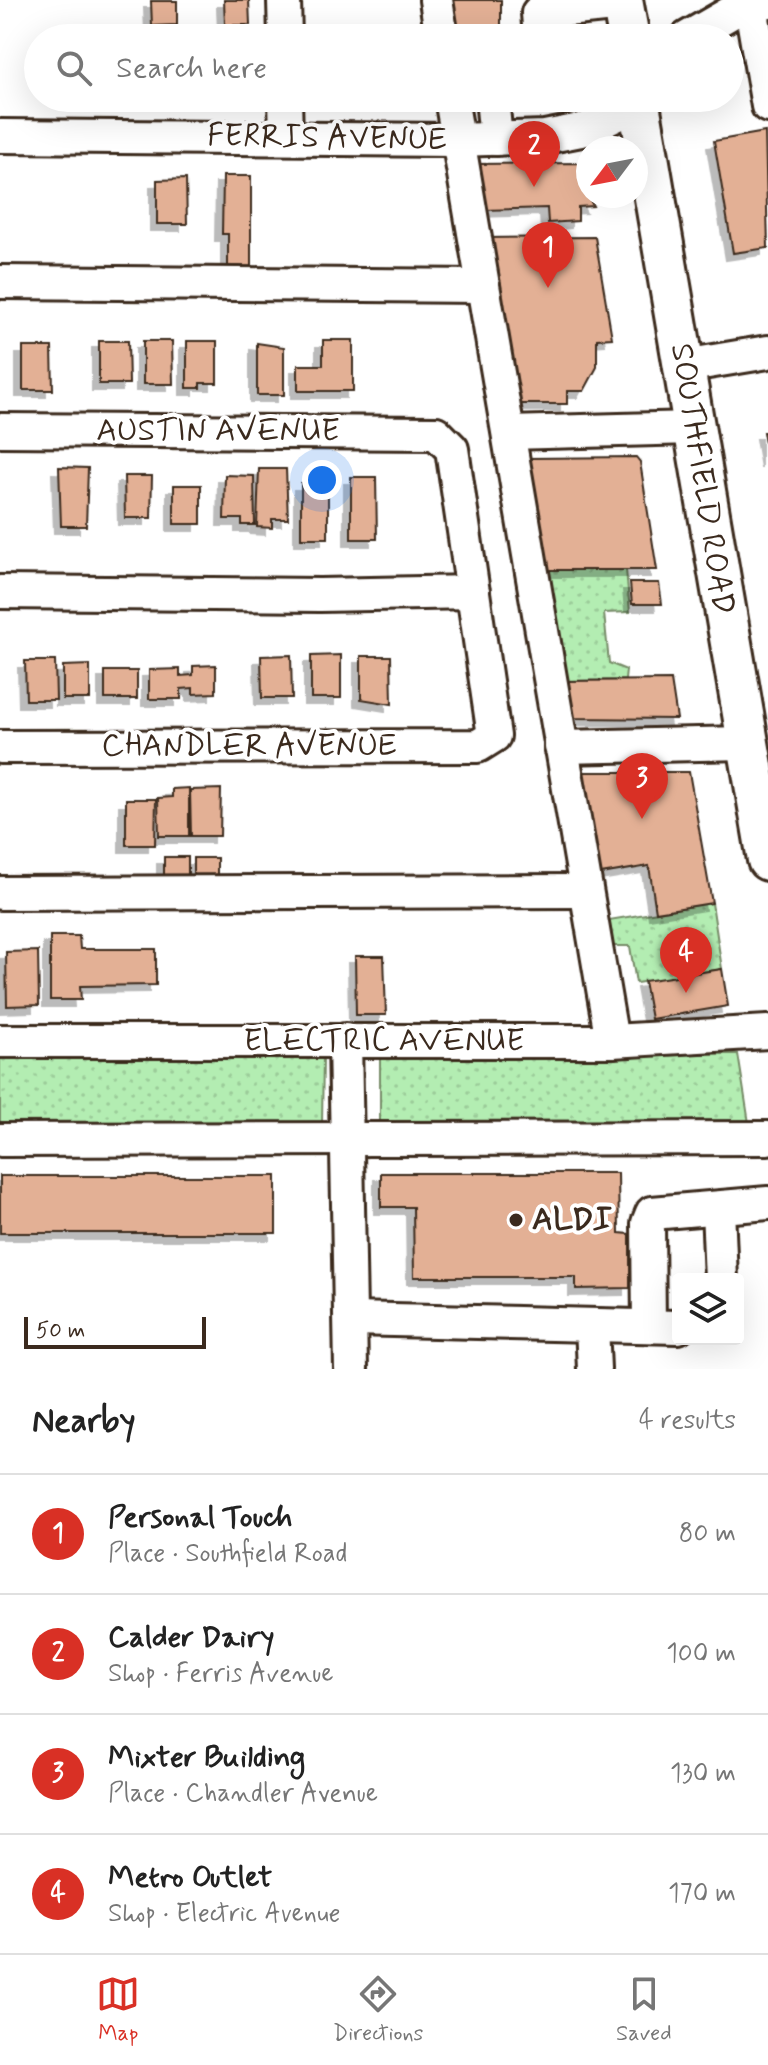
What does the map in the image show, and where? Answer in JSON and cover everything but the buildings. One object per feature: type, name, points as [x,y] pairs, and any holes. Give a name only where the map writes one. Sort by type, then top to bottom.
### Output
[{"type":"main road","name":"SOUTHFIELD ROAD","points":[[642,112],[693,428],[752,724],[768,860]]},
{"type":"street","points":[[284,0],[285,24]]},
{"type":"street","points":[[436,0],[440,24]]},
{"type":"street","points":[[711,24],[732,12],[760,5],[768,106]]},
{"type":"street","points":[[538,17],[624,14]]},
{"type":"street","points":[[285,112],[286,137]]},
{"type":"street","points":[[453,112],[612,1041]]},
{"type":"street","points":[[493,112],[496,139]]},
{"type":"street","name":"FERRIS AVENUE","points":[[0,136],[496,139],[545,137],[586,129],[618,112]]},
{"type":"street","points":[[0,282],[483,286]]},
{"type":"street","points":[[684,366],[768,352]]},
{"type":"street","points":[[509,433],[693,428]]},
{"type":"street","name":"AUSTIN AVENUE","points":[[0,430],[436,433],[452,449],[473,592]]},
{"type":"street","points":[[0,592],[320,595],[473,592]]},
{"type":"street","name":"CHANDLER AVENUE","points":[[0,747],[478,746],[494,736],[473,592]]},
{"type":"street","points":[[561,747],[752,724]]},
{"type":"street","points":[[0,893],[586,891]]},
{"type":"street","name":"ELECTRIC AVENUE","points":[[0,1041],[612,1041],[768,1032]]},
{"type":"street","points":[[345,1040],[351,1369]]},
{"type":"street","points":[[0,1140],[768,1138]]},
{"type":"street","points":[[351,1319],[664,1326],[648,1223],[652,1213],[768,1203]]},
{"type":"street","points":[[718,1209],[721,1273]]},
{"type":"street","points":[[592,1326],[594,1369]]},
{"type":"green space","points":[[545,570],[626,570],[630,612],[604,613],[609,663],[626,670],[625,680],[563,681]]},
{"type":"green space","points":[[712,903],[722,969],[636,983],[630,946],[607,946],[603,921]]},
{"type":"green space","points":[[0,1054],[323,1054],[322,1126],[0,1126]]},
{"type":"green space","points":[[380,1054],[738,1054],[749,1123],[380,1126]]},
{"type":"place","name":"Calder Dairy","points":[[534,187]]},
{"type":"place","name":"Personal Touch","points":[[548,288]]},
{"type":"place","name":"Mixter Building","points":[[642,819]]},
{"type":"place","name":"Metro Outlet","points":[[686,993]]},
{"type":"place","name":"ALDI","points":[[516,1220]]}]
